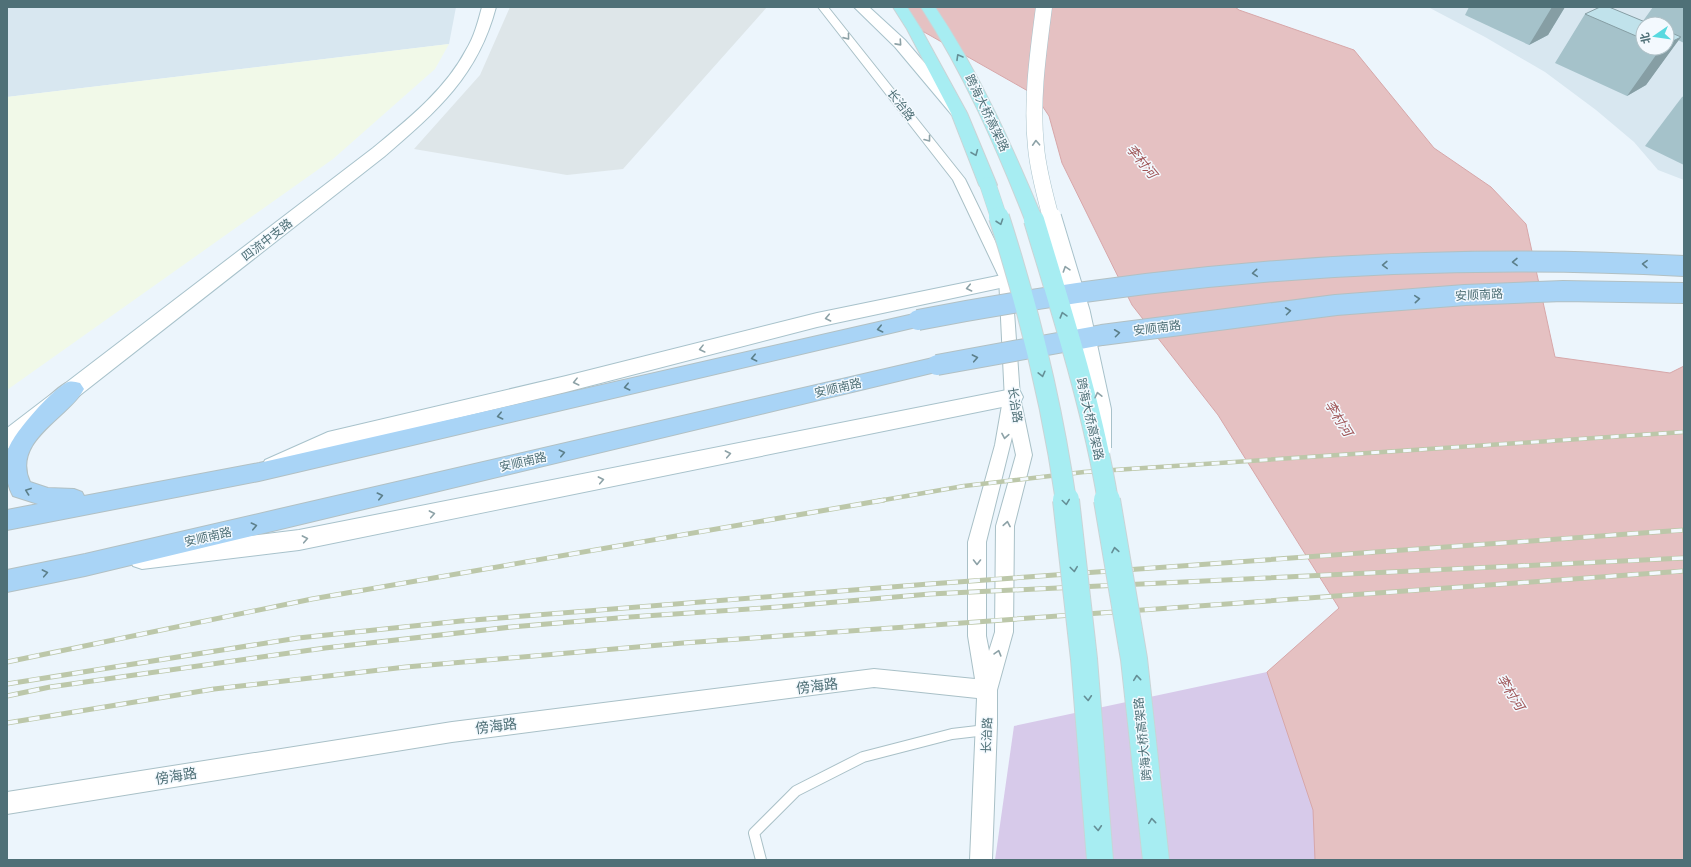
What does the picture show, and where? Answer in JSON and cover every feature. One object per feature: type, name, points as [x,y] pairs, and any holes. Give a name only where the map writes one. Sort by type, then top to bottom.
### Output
[{"type":"highway","points":[[900,7],[914,29],[958,113],[988,185],[1010,249],[1044,378],[1059,457],[1085,660],[1100,860]]},
{"type":"highway","name":"跨海大桥高架路","points":[[928,7],[939,23],[981,97],[1012,166],[1034,220],[1078,370],[1101,461],[1134,659],[1156,860]]},
{"type":"main road","points":[[7,520],[259,472],[918,320],[1086,290],[1188,278],[1323,268],[1541,261],[1684,266]]},
{"type":"main road","name":"安顺南路","points":[[7,581],[86,565],[937,365],[1102,335],[1336,305],[1465,295],[1563,291],[1684,293]]},
{"type":"main road","points":[[73,389],[38,423],[20,447],[14,470],[22,489],[35,494],[48,498],[107,501]]},
{"type":"street","name":"四流中支路","points":[[7,440],[367,162],[423,115],[451,85],[472,54],[482,31],[489,7]]},
{"type":"street","name":"长治路","points":[[823,7],[959,179],[1007,280],[1005,278],[1012,397],[1024,455],[1005,526],[1004,632],[987,690],[987,730],[981,860]]},
{"type":"street","points":[[861,7],[877,19],[901,44],[958,113]]},
{"type":"street","points":[[1044,7],[1038,56],[1035,121],[1036,147],[1042,182],[1055,235],[1080,313],[1101,410],[1101,461]]},
{"type":"street","points":[[259,472],[328,441],[566,384],[817,320],[1007,280]]},
{"type":"street","points":[[86,565],[299,540],[1012,397],[1003,445],[977,542],[977,636],[987,690]]},
{"type":"street","name":"傍海路","points":[[7,803],[452,732],[874,678],[987,690]]},
{"type":"lane","points":[[760,860],[754,833],[796,790],[863,757],[952,734],[987,730]]},
{"type":"shaded area","points":[[7,7],[456,7],[449,44],[7,97]]},
{"type":"shaded area","points":[[510,7],[767,7],[623,169],[567,175],[414,149],[480,75]]},
{"type":"shaded area","points":[[1428,7],[1684,7],[1684,180],[1658,170],[1634,142],[1596,110],[1545,72],[1485,37]]},
{"type":"shaded area","points":[[449,44],[435,69],[333,159],[7,390],[7,97]]},
{"type":"shaded area","points":[[1684,648],[1684,860],[995,860],[1014,726],[1267,672]]},
{"type":"water","name":"李村河","points":[[893,7],[1235,7],[1239,10],[1354,50],[1434,148],[1491,187],[1526,224],[1555,357],[1670,373],[1684,366],[1684,860],[1315,860],[1313,810],[1267,672],[1339,608],[1218,415],[1132,305],[1062,163],[1049,116],[1035,95],[917,28]]},
{"type":"building","points":[[1600,7],[1609,7],[1635,18],[1635,36],[1585,14]]},
{"type":"building","points":[[1675,34],[1681,37],[1675,40]]},
{"type":"railway","points":[[878,501],[964,486],[1084,472],[1684,432]]},
{"type":"railway","points":[[7,662],[312,599],[884,500]]},
{"type":"railway","points":[[7,684],[298,638],[461,621],[929,584],[1684,530]]},
{"type":"railway","points":[[7,696],[50,687],[325,648],[511,627],[630,617],[778,607],[930,594],[1684,558]]},
{"type":"railway","points":[[7,723],[214,689],[406,667],[683,643],[1684,571]]}]
